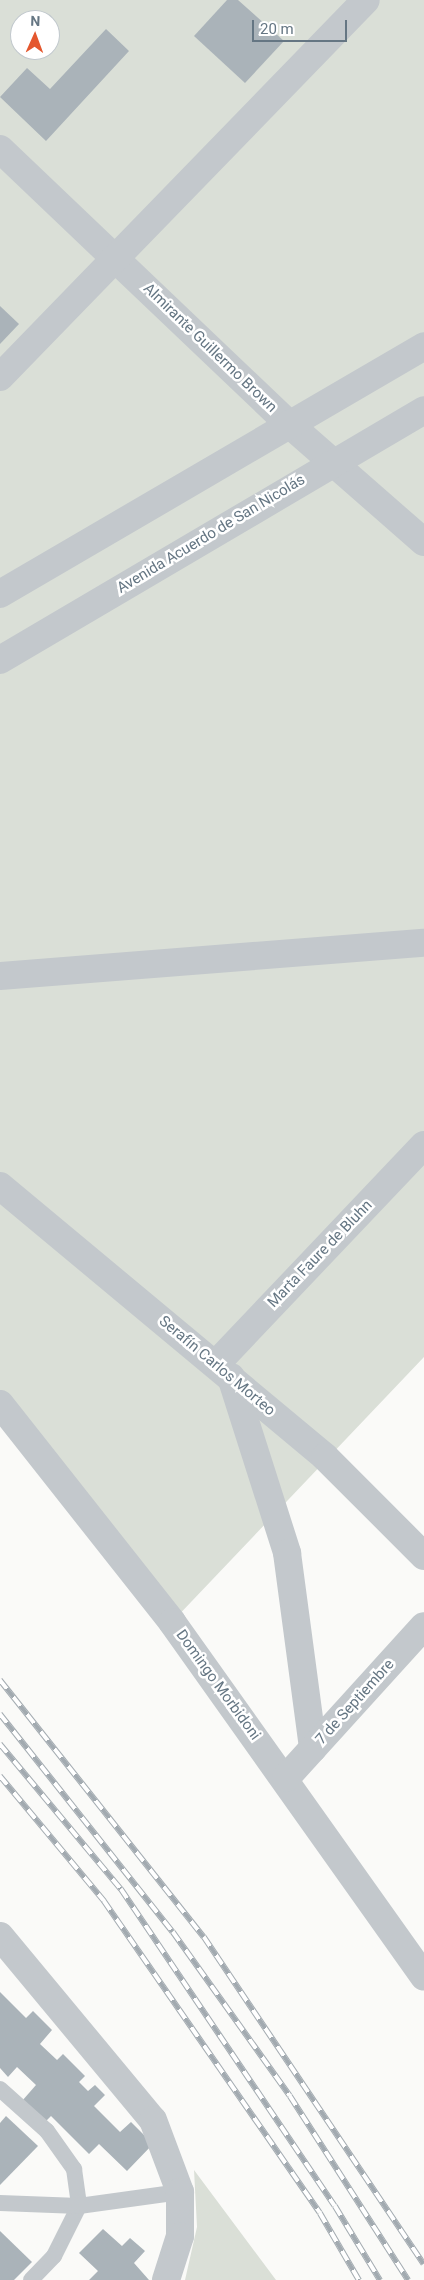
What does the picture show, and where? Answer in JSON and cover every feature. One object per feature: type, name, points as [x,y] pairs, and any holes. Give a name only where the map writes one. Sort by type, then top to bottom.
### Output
[{"type":"street","points":[[0,376],[366,0]]},
{"type":"street","name":"Almirante Guillermo Brown","points":[[0,149],[116,256],[289,424],[334,461],[424,542]]},
{"type":"street","points":[[0,594],[424,346]]},
{"type":"street","name":"Avenida Acuerdo de San Nicolás","points":[[0,660],[334,461],[424,410]]},
{"type":"street","points":[[0,976],[424,943]]},
{"type":"street","name":"Marta Faure de Bluhn","points":[[223,1370],[424,1145]]},
{"type":"street","name":"Serafín Carlos Morteo","points":[[0,1186],[325,1457],[424,1556]]},
{"type":"street","points":[[223,1370],[287,1553],[313,1748]]},
{"type":"street","name":"Domingo Morbidoni","points":[[0,1404],[172,1622],[286,1778],[424,1976]]},
{"type":"street","name":"7 de Septiembre","points":[[286,1778],[424,1626]]},
{"type":"street","points":[[0,1936],[153,2120],[180,2192],[180,2236],[166,2280]]},
{"type":"lane","points":[[0,2089],[47,2131],[74,2169],[79,2206],[54,2256],[31,2280]]},
{"type":"lane","points":[[0,2203],[79,2206],[180,2192]]},
{"type":"shaded area","points":[[0,0],[424,0],[424,1357],[172,1622],[0,1404]]},
{"type":"shaded area","points":[[194,2170],[276,2280],[185,2280],[197,2227]]},
{"type":"building","points":[[227,0],[238,0],[284,41],[245,83],[194,36]]},
{"type":"building","points":[[106,29],[129,51],[46,141],[0,97],[27,68],[50,89]]},
{"type":"building","points":[[0,306],[19,324],[0,344]]},
{"type":"building","points":[[0,1992],[26,2018],[33,2011],[52,2030],[40,2044],[57,2060],[63,2054],[85,2076],[79,2082],[88,2091],[95,2085],[105,2095],[94,2106],[120,2132],[131,2122],[153,2144],[127,2171],[99,2144],[89,2154],[51,2116],[44,2123],[22,2101],[36,2085],[17,2067],[8,2077],[0,2068]]},
{"type":"building","points":[[6,2116],[38,2146],[0,2185],[0,2123]]},
{"type":"building","points":[[103,2229],[122,2246],[130,2238],[145,2251],[134,2263],[149,2280],[89,2280],[98,2271],[79,2253]]},
{"type":"building","points":[[0,2231],[32,2262],[14,2280],[0,2280]]},
{"type":"railway","points":[[0,1680],[204,1937],[424,2264]]},
{"type":"railway","points":[[0,1714],[173,1932],[290,2096],[408,2280]]},
{"type":"railway","points":[[0,1744],[121,1889],[335,2206],[380,2280]]},
{"type":"railway","points":[[0,1776],[104,1901],[320,2213],[359,2280]]}]
